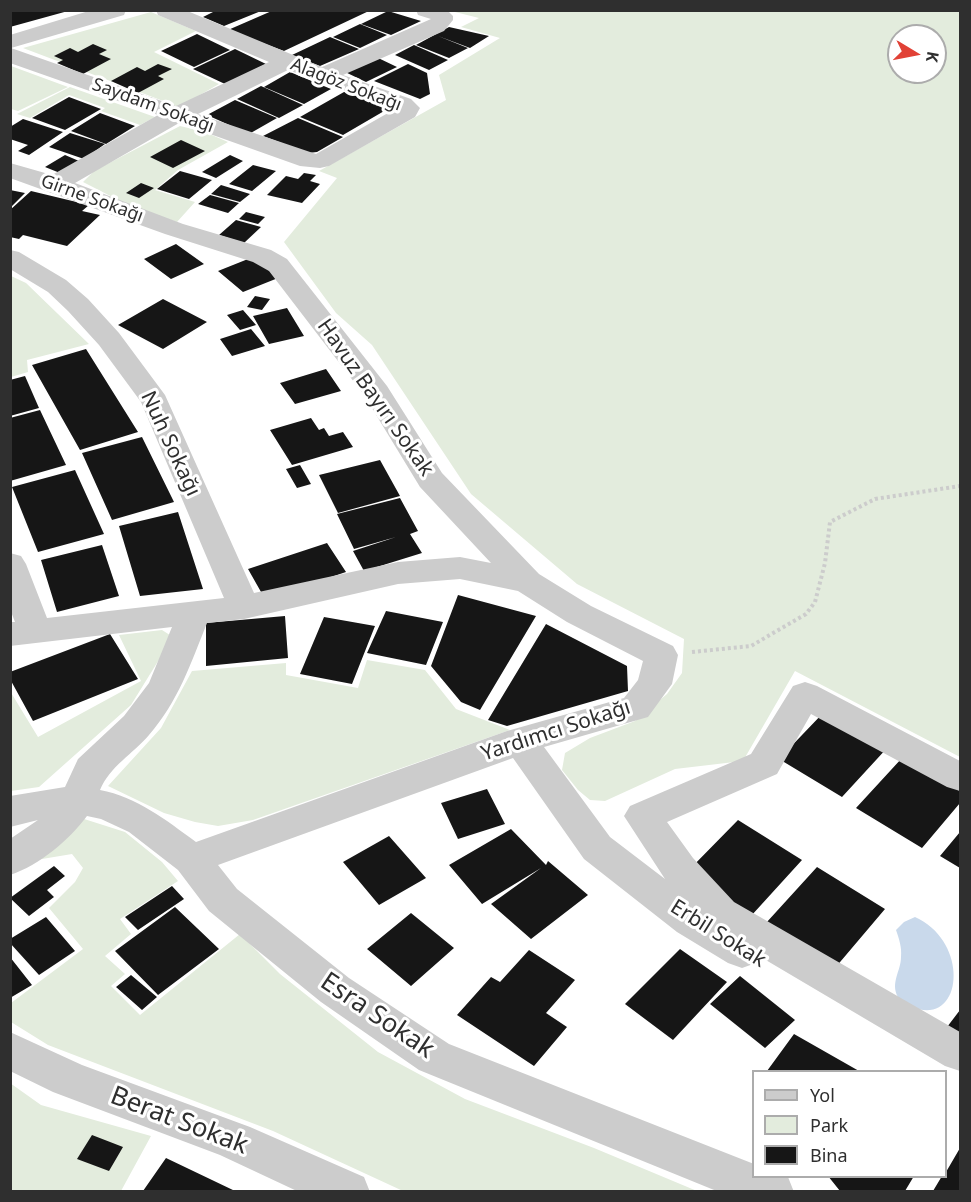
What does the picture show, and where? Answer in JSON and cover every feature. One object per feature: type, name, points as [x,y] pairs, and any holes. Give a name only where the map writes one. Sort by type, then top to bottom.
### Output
[{"type":"street","points":[[10,42],[116,10]]},
{"type":"street","name":"Alagöz Sokağı","points":[[166,10],[287,62],[403,104],[408,108],[407,112],[320,161],[296,159]]},
{"type":"street","points":[[323,75],[436,26],[442,20],[442,16],[426,10]]},
{"type":"street","name":"Saydam Sokağı","points":[[10,55],[178,114],[296,159]]},
{"type":"street","points":[[55,184],[178,114],[287,62]]},
{"type":"street","name":"Girne Sokağı","points":[[10,170],[55,184],[174,229]]},
{"type":"street","name":"Havuz Bayırı Sokak","points":[[174,229],[262,256],[278,265],[325,322],[377,393],[431,480],[527,582]]},
{"type":"street","name":"Nuh Sokağı","points":[[10,258],[57,286],[78,305],[109,339],[155,401],[244,607]]},
{"type":"street","points":[[10,564],[23,632],[244,607],[398,573],[460,568],[527,582],[579,614],[661,655]]},
{"type":"street","points":[[10,860],[60,824],[78,800],[91,769],[137,725],[164,688],[195,611]]},
{"type":"street","name":"Yardımcı Sokağı","points":[[191,859],[520,741],[636,708],[655,684],[661,655]]},
{"type":"street","points":[[960,777],[805,695],[764,764],[643,816],[713,921],[960,1053]]},
{"type":"street","name":"Erbil Sokak","points":[[520,741],[597,848],[691,921],[713,921],[960,1077]]},
{"type":"street","name":"Esra Sokak","points":[[15,810],[78,800],[108,806],[142,822],[191,859],[223,900],[335,990],[434,1057],[772,1191]]},
{"type":"street","name":"Berat Sokak","points":[[10,1050],[68,1079],[236,1141],[348,1191]]},
{"type":"path","points":[[661,655],[751,646],[806,614],[815,602],[825,563],[830,522],[875,499],[960,486]]},
{"type":"green space","points":[[451,11],[960,11],[960,757],[795,671],[743,761],[675,769],[605,801],[590,800],[578,790],[562,770],[565,753],[590,738],[635,721],[667,694],[682,673],[684,639],[577,584],[471,494],[372,345],[336,313],[284,242],[337,178],[319,171],[446,100],[439,75],[500,38],[461,27],[479,18]]},
{"type":"green space","points":[[151,12],[196,31],[154,52],[219,84],[179,107],[23,48]]},
{"type":"green space","points":[[10,66],[68,87],[18,111],[11,109]]},
{"type":"green space","points":[[70,87],[155,117],[140,125],[101,111],[105,108],[69,95],[30,118],[17,114]]},
{"type":"green space","points":[[180,126],[205,132],[228,142],[178,170],[155,190],[195,202],[177,222],[130,206],[83,182],[94,171]]},
{"type":"green space","points":[[11,276],[26,283],[89,344],[27,360],[28,372],[11,377]]},
{"type":"green space","points":[[162,630],[173,637],[131,705],[39,787],[11,791],[10,691],[38,737],[141,681],[119,635]]},
{"type":"green space","points":[[367,660],[425,670],[456,709],[510,730],[253,820],[218,826],[164,813],[108,786],[161,728],[192,671],[286,663],[286,675],[358,688]]},
{"type":"green space","points":[[81,818],[125,832],[162,862],[178,881],[120,919],[131,934],[105,956],[125,974],[111,986],[140,1015],[240,934],[280,974],[378,1052],[465,1099],[594,1148],[697,1191],[403,1191],[273,1131],[48,1045],[11,1022],[11,1003],[83,949],[49,908],[75,882],[83,868],[72,854],[36,860]]},
{"type":"green space","points":[[10,1083],[41,1105],[151,1136],[121,1191],[11,1191]]},
{"type":"water","points":[[915,917],[933,929],[945,945],[952,962],[954,979],[950,994],[942,1005],[929,1010],[904,1003],[899,999],[895,987],[901,962],[900,943],[896,930],[904,922]]},
{"type":"building","points":[[10,10],[68,10],[68,11],[10,27]]},
{"type":"building","points":[[217,10],[261,11],[224,26],[203,17]]},
{"type":"building","points":[[274,10],[371,10],[284,51],[228,30]]},
{"type":"building","points":[[388,11],[421,21],[391,35],[361,24]]},
{"type":"building","points":[[360,24],[387,35],[360,48],[333,37]]},
{"type":"building","points":[[449,27],[489,36],[470,48],[438,36],[468,48],[449,58],[416,45]]},
{"type":"building","points":[[197,34],[230,50],[194,67],[161,51]]},
{"type":"building","points":[[330,37],[359,49],[320,66],[292,55]]},
{"type":"building","points":[[93,44],[107,50],[99,54],[111,59],[83,74],[57,63],[63,60],[54,56],[70,48],[78,52]]},
{"type":"building","points":[[414,45],[448,60],[429,70],[395,55]]},
{"type":"building","points":[[235,49],[266,64],[225,84],[193,69]]},
{"type":"building","points":[[374,56],[397,67],[366,82],[343,71]]},
{"type":"building","points":[[158,64],[172,69],[158,76],[164,79],[138,93],[111,81],[137,67],[145,71]]},
{"type":"building","points":[[408,64],[427,73],[430,94],[420,99],[374,81]]},
{"type":"building","points":[[290,72],[331,89],[304,104],[264,87]]},
{"type":"building","points":[[261,86],[303,105],[279,118],[237,99]]},
{"type":"building","points":[[344,92],[391,107],[343,135],[300,117]]},
{"type":"building","points":[[69,97],[101,109],[65,130],[32,118]]},
{"type":"building","points":[[235,100],[277,118],[249,134],[207,115]]},
{"type":"building","points":[[100,113],[135,126],[106,144],[71,131]]},
{"type":"building","points":[[298,118],[343,137],[317,152],[308,153],[263,136]]},
{"type":"building","points":[[23,119],[63,132],[29,155],[18,151],[28,145],[10,139],[10,127]]},
{"type":"building","points":[[70,133],[105,144],[84,159],[49,147]]},
{"type":"building","points":[[181,140],[205,151],[173,168],[150,157]]},
{"type":"building","points":[[65,155],[79,161],[60,173],[45,167]]},
{"type":"building","points":[[230,155],[243,161],[216,178],[202,172]]},
{"type":"building","points":[[253,165],[276,171],[252,191],[229,184]]},
{"type":"building","points":[[180,171],[212,180],[189,199],[157,189]]},
{"type":"building","points":[[304,173],[316,175],[310,181],[320,184],[302,203],[267,195],[286,176],[298,179]]},
{"type":"building","points":[[141,183],[154,188],[139,198],[126,193]]},
{"type":"building","points":[[221,185],[250,194],[240,202],[211,194]]},
{"type":"building","points":[[10,190],[25,193],[10,208]]},
{"type":"building","points":[[31,191],[89,205],[82,211],[100,215],[67,246],[23,235],[19,239],[10,237],[10,210]]},
{"type":"building","points":[[210,195],[239,203],[228,213],[198,204]]},
{"type":"building","points":[[246,212],[265,217],[258,224],[239,219]]},
{"type":"building","points":[[236,220],[261,227],[244,243],[219,235]]},
{"type":"building","points":[[176,244],[204,264],[171,279],[144,259]]},
{"type":"building","points":[[253,257],[278,278],[243,292],[218,271]]},
{"type":"building","points":[[255,296],[270,299],[262,310],[247,307]]},
{"type":"building","points":[[163,299],[207,322],[163,349],[118,325]]},
{"type":"building","points":[[287,308],[304,336],[269,344],[253,316]]},
{"type":"building","points":[[243,310],[256,325],[240,330],[227,315]]},
{"type":"building","points":[[251,329],[265,346],[232,356],[220,339]]},
{"type":"building","points":[[86,349],[138,432],[80,450],[32,365]]},
{"type":"building","points":[[326,369],[341,391],[295,404],[280,383]]},
{"type":"building","points":[[25,376],[39,408],[10,416],[10,380]]},
{"type":"building","points":[[40,410],[66,465],[10,481],[10,418]]},
{"type":"building","points":[[311,418],[319,430],[324,428],[329,436],[343,432],[353,447],[292,465],[270,430]]},
{"type":"building","points":[[142,437],[174,502],[112,520],[82,453]]},
{"type":"building","points":[[380,460],[400,496],[338,513],[319,475]]},
{"type":"building","points":[[300,465],[311,484],[297,488],[286,469]]},
{"type":"building","points":[[75,470],[104,534],[38,552],[12,487]]},
{"type":"building","points":[[400,498],[418,531],[410,534],[422,553],[364,571],[353,551],[396,537],[354,549],[337,514]]},
{"type":"building","points":[[178,512],[203,589],[140,596],[119,526]]},
{"type":"building","points":[[327,543],[346,572],[265,599],[248,569]]},
{"type":"building","points":[[102,545],[119,596],[57,612],[41,560]]},
{"type":"building","points":[[458,595],[536,616],[480,710],[461,702],[431,666]]},
{"type":"building","points":[[386,611],[443,622],[426,665],[367,653]]},
{"type":"building","points":[[285,616],[288,658],[206,666],[206,623]]},
{"type":"building","points":[[324,617],[375,626],[352,684],[300,674]]},
{"type":"building","points":[[546,624],[627,666],[628,691],[507,726],[488,720]]},
{"type":"building","points":[[110,634],[138,679],[33,721],[10,679],[10,672]]},
{"type":"building","points":[[825,711],[888,747],[842,797],[779,759]]},
{"type":"building","points":[[902,758],[960,791],[960,803],[922,848],[856,808]]},
{"type":"building","points":[[487,789],[505,824],[458,839],[441,803]]},
{"type":"building","points":[[738,820],[802,860],[751,916],[686,873]]},
{"type":"building","points":[[511,829],[546,865],[548,861],[588,895],[531,939],[491,904],[541,868],[482,904],[449,865]]},
{"type":"building","points":[[960,832],[960,868],[940,856]]},
{"type":"building","points":[[389,836],[426,878],[379,905],[343,862]]},
{"type":"building","points":[[54,866],[65,876],[47,890],[54,897],[29,916],[10,898]]},
{"type":"building","points":[[817,867],[885,909],[835,968],[766,923]]},
{"type":"building","points":[[172,886],[184,899],[138,930],[125,917]]},
{"type":"building","points":[[175,907],[219,949],[158,995],[115,951]]},
{"type":"building","points":[[411,913],[454,948],[411,986],[367,949]]},
{"type":"building","points":[[46,917],[75,951],[39,975],[10,943],[10,939]]},
{"type":"building","points":[[680,949],[727,982],[673,1040],[625,1004]]},
{"type":"building","points":[[529,950],[575,980],[546,1013],[567,1027],[534,1066],[457,1015],[491,977],[500,982]]},
{"type":"building","points":[[10,957],[32,985],[10,998]]},
{"type":"building","points":[[131,975],[157,997],[142,1010],[116,987]]},
{"type":"building","points":[[740,976],[795,1020],[765,1048],[710,1004]]},
{"type":"building","points":[[960,1010],[960,1042],[944,1031]]},
{"type":"building","points":[[794,1034],[857,1070],[768,1070]]},
{"type":"building","points":[[92,1135],[123,1147],[109,1171],[77,1159]]},
{"type":"building","points":[[960,1148],[960,1191],[933,1191],[941,1178],[947,1178],[947,1170]]},
{"type":"building","points":[[166,1158],[235,1191],[143,1191]]},
{"type":"building","points":[[830,1178],[913,1178],[905,1191],[840,1191]]}]
